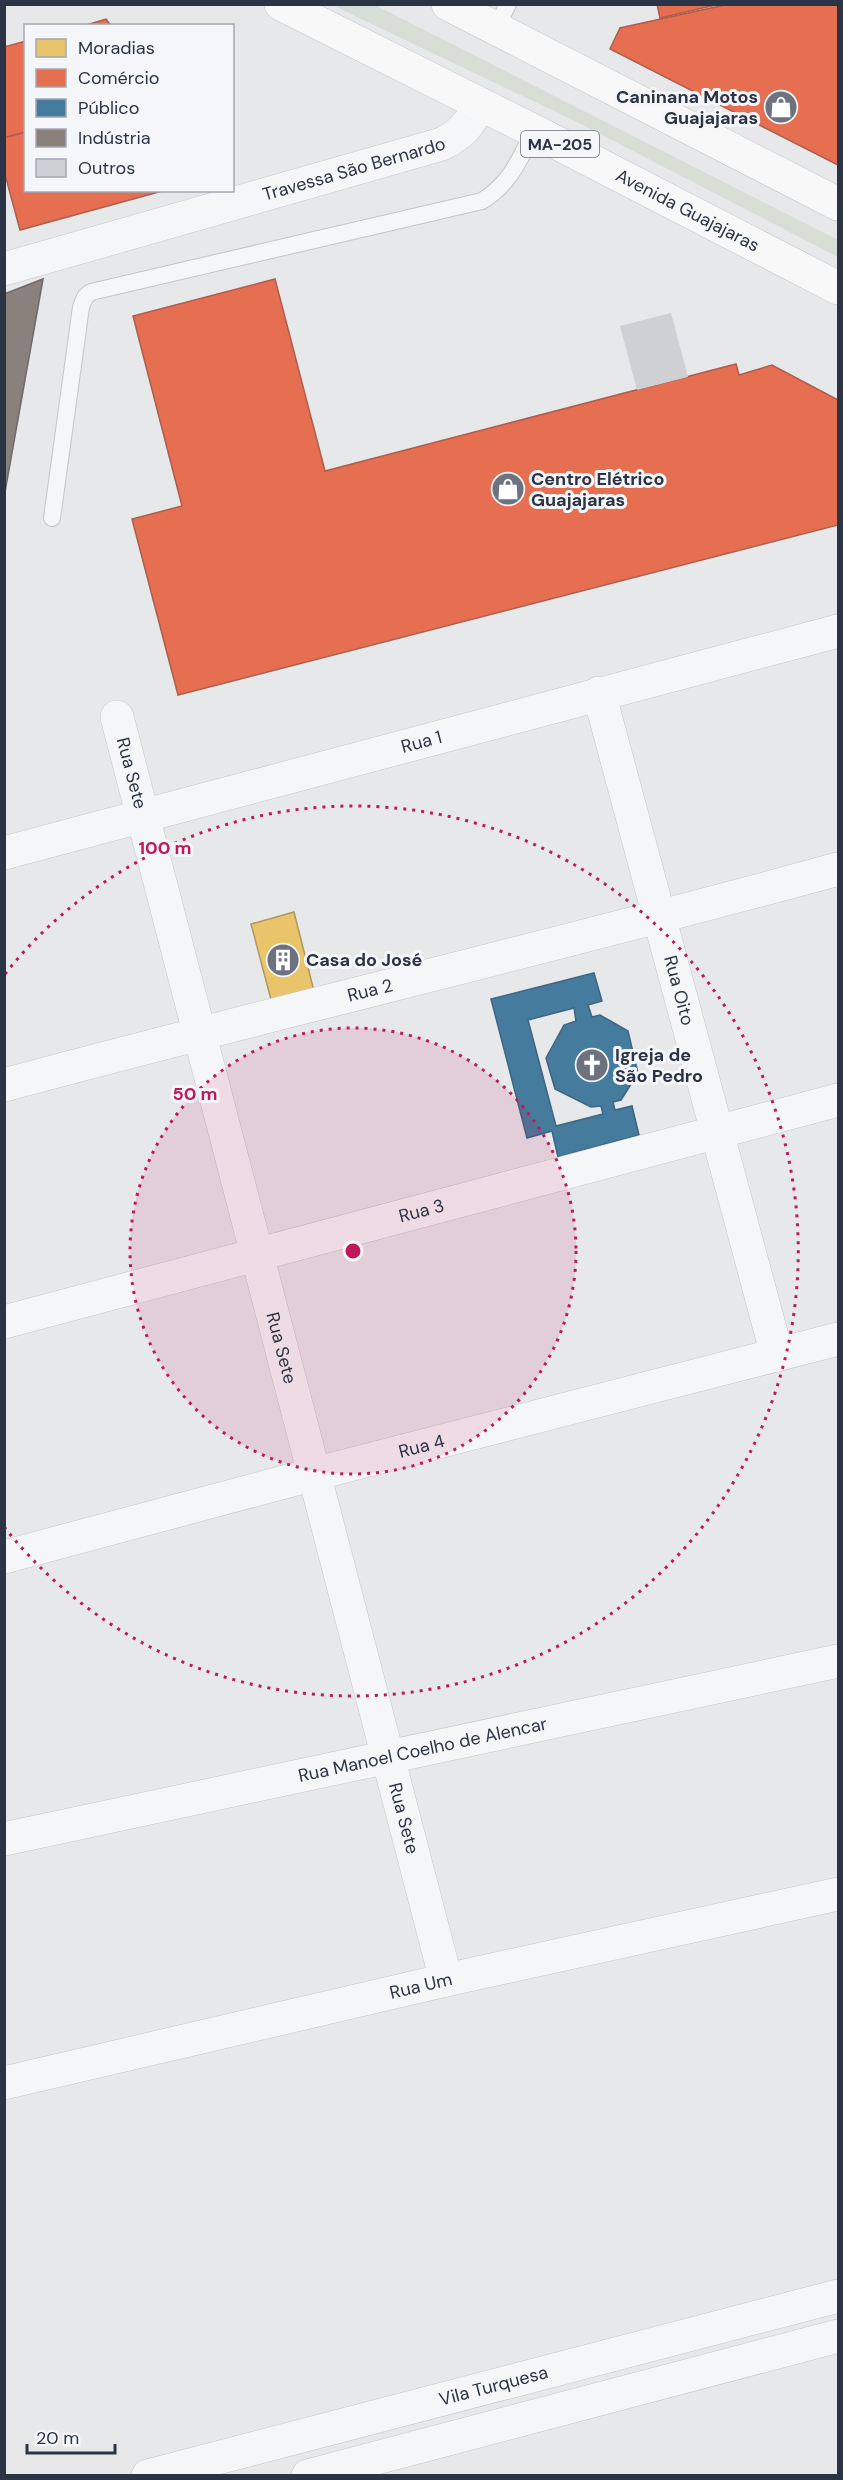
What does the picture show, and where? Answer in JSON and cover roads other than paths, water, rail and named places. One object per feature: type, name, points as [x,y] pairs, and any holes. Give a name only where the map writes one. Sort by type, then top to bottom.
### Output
[{"type":"main road","name":"Avenida Guajajaras","points":[[280,4],[534,131],[838,288]]},
{"type":"main road","points":[[448,4],[502,17],[838,204]]},
{"type":"street","name":"Travessa São Bernardo","points":[[4,269],[442,144],[457,136],[468,126],[480,104]]},
{"type":"street","name":"Rua 1","points":[[4,853],[838,631]]},
{"type":"street","name":"Rua Oito","points":[[599,693],[777,1355]]},
{"type":"street","name":"Rua Sete","points":[[117,717],[446,1980]]},
{"type":"street","name":"Rua 2","points":[[4,1085],[199,1033],[660,918],[838,869]]},
{"type":"street","name":"Rua 3","points":[[4,1322],[838,1100]]},
{"type":"street","name":"Rua 4","points":[[4,1557],[314,1474],[838,1339]]},
{"type":"street","name":"Rua Manoel Coelho de Alencar","points":[[4,1839],[838,1661]]},
{"type":"street","name":"Rua Um","points":[[4,2083],[446,1980],[838,1894]]},
{"type":"street","name":"Vila Turquesa","points":[[148,2475],[838,2296]]},
{"type":"street","points":[[308,2475],[838,2336]]},
{"type":"street","points":[[578,2364],[590,2401]]},
{"type":"lane","points":[[52,518],[81,307],[85,297],[92,292],[482,201],[508,180],[534,131]]},
{"type":"place","name":"Caninana Motos Guajajaras","points":[[781,107]]},
{"type":"place","name":"Centro Elétrico Guajajaras","points":[[508,489]]},
{"type":"place","name":"Casa do José","points":[[283,960]]},
{"type":"place","name":"Igreja de São Pedro","points":[[592,1065]]}]
